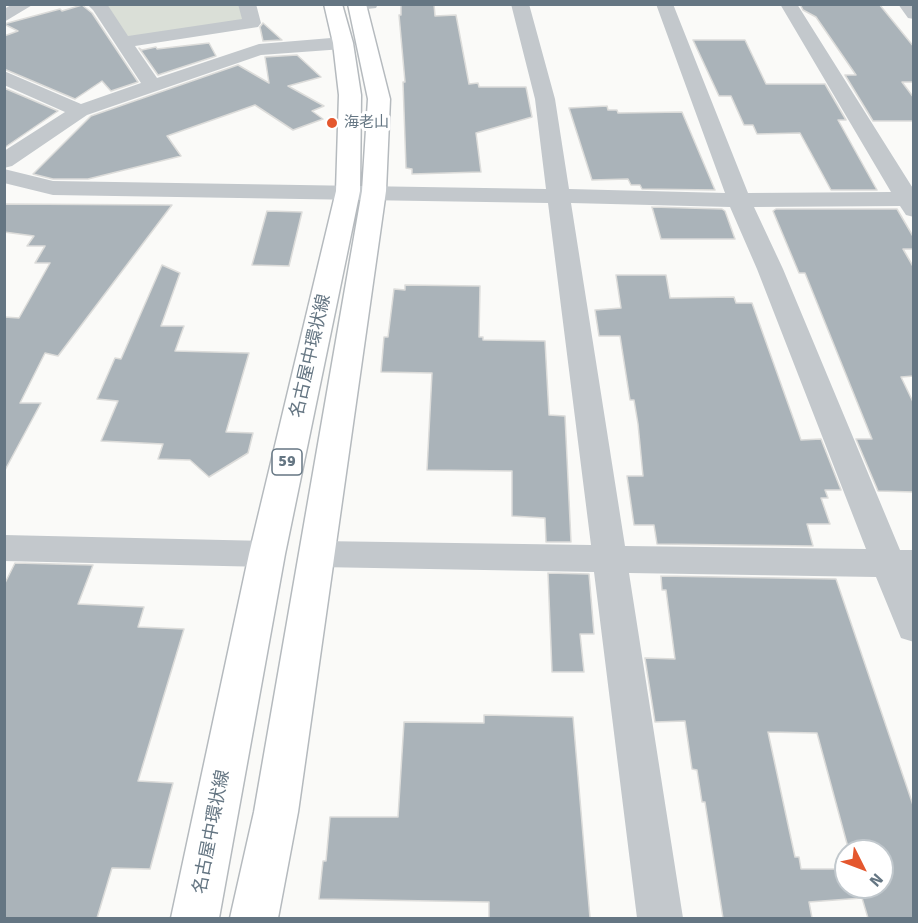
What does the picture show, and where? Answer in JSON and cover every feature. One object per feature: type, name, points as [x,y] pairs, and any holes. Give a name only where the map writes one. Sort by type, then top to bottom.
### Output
[{"type":"main road","name":"名古屋中環状線","points":[[254,918],[276,812],[319,554],[361,191],[343,43],[355,5]]},
{"type":"main road","name":"名古屋中環状線","points":[[195,918],[267,554],[361,191],[379,99],[355,5]]},
{"type":"street","points":[[4,18],[26,4]]},
{"type":"street","points":[[95,4],[99,6],[153,86]]},
{"type":"street","points":[[123,42],[252,23],[247,4]]},
{"type":"street","points":[[520,4],[545,99],[660,918]]},
{"type":"street","points":[[664,4],[739,200],[902,564],[914,627]]},
{"type":"street","points":[[788,4],[911,203]]},
{"type":"street","points":[[906,4],[914,14]]},
{"type":"street","points":[[4,161],[80,111],[259,50],[343,43]]},
{"type":"street","points":[[4,77],[80,111]]},
{"type":"street","points":[[4,176],[53,188],[361,191],[911,203]]},
{"type":"street","points":[[4,549],[267,554]]},
{"type":"street","points":[[319,554],[902,564]]},
{"type":"shaded area","points":[[106,4],[243,5],[246,19],[127,38]]},
{"type":"building","points":[[401,4],[434,4],[435,16],[456,15],[469,84],[478,83],[479,87],[526,87],[532,117],[476,133],[481,172],[412,174],[412,169],[406,168],[403,82],[405,82],[399,15],[401,15]]},
{"type":"building","points":[[800,4],[879,4],[914,47],[914,82],[902,82],[914,98],[914,121],[873,121],[845,75],[856,75],[816,17],[803,10]]},
{"type":"building","points":[[82,5],[92,13],[138,82],[111,91],[102,81],[75,99],[4,69],[4,36],[18,31],[4,24]]},
{"type":"building","points":[[263,23],[282,40],[263,41],[260,27]]},
{"type":"building","points":[[693,40],[745,40],[766,84],[825,84],[846,120],[838,120],[877,190],[831,190],[800,133],[757,134],[753,125],[744,125],[731,96],[719,96]]},
{"type":"building","points":[[209,43],[216,56],[158,75],[139,48],[142,50],[156,47],[157,49]]},
{"type":"building","points":[[297,55],[321,77],[288,86],[324,106],[312,111],[323,119],[293,130],[255,105],[167,136],[181,156],[88,179],[53,179],[33,174],[91,116],[238,65],[269,83],[265,57]]},
{"type":"building","points":[[4,88],[58,111],[4,148]]},
{"type":"building","points":[[607,106],[608,110],[617,110],[618,113],[682,112],[715,190],[642,189],[640,185],[631,185],[628,179],[592,180],[569,108]]},
{"type":"building","points":[[4,204],[172,205],[58,356],[45,353],[20,403],[41,403],[4,472],[4,317],[19,318],[50,263],[35,263],[45,246],[27,246],[34,236],[4,232]]},
{"type":"building","points":[[652,207],[722,209],[725,211],[735,239],[661,239]]},
{"type":"building","points":[[776,209],[897,209],[914,238],[914,249],[903,249],[914,268],[914,376],[901,377],[914,404],[914,492],[878,491],[856,439],[872,439],[805,273],[799,273],[773,211]]},
{"type":"building","points":[[267,211],[302,212],[289,266],[252,265]]},
{"type":"building","points":[[162,265],[180,273],[161,326],[184,326],[175,351],[249,353],[226,432],[253,433],[248,453],[209,477],[190,460],[158,459],[163,444],[101,441],[118,401],[97,399],[115,358],[121,359]]},
{"type":"building","points":[[616,275],[666,275],[670,298],[734,297],[736,303],[752,303],[801,440],[821,439],[841,490],[825,490],[828,498],[821,498],[830,524],[807,524],[813,546],[657,544],[654,525],[634,525],[627,476],[643,476],[634,400],[630,400],[620,336],[599,336],[595,310],[621,308]]},
{"type":"building","points":[[405,285],[480,286],[479,337],[483,337],[483,340],[545,341],[549,415],[565,416],[571,542],[546,542],[545,518],[512,516],[512,471],[427,470],[432,373],[381,372],[384,337],[388,337],[394,289],[405,290]]},
{"type":"building","points":[[15,563],[93,565],[78,604],[144,607],[138,627],[184,629],[138,781],[173,783],[150,869],[112,868],[97,918],[4,918],[4,585]]},
{"type":"building","points":[[548,573],[589,574],[594,634],[580,634],[584,672],[552,672]]},
{"type":"building","points":[[661,576],[836,579],[914,808],[914,918],[868,918],[862,899],[894,899],[894,839],[846,839],[817,733],[768,732],[795,857],[799,857],[801,869],[834,869],[834,899],[849,899],[809,902],[812,918],[723,918],[705,802],[702,802],[697,770],[692,769],[685,721],[655,722],[645,658],[675,659],[666,590],[662,590]]},
{"type":"building","points":[[484,715],[573,717],[590,918],[489,918],[489,902],[319,899],[323,861],[326,861],[330,817],[398,817],[404,722],[484,723]]},
{"type":"place","name":"海老山","points":[[332,123]]}]
